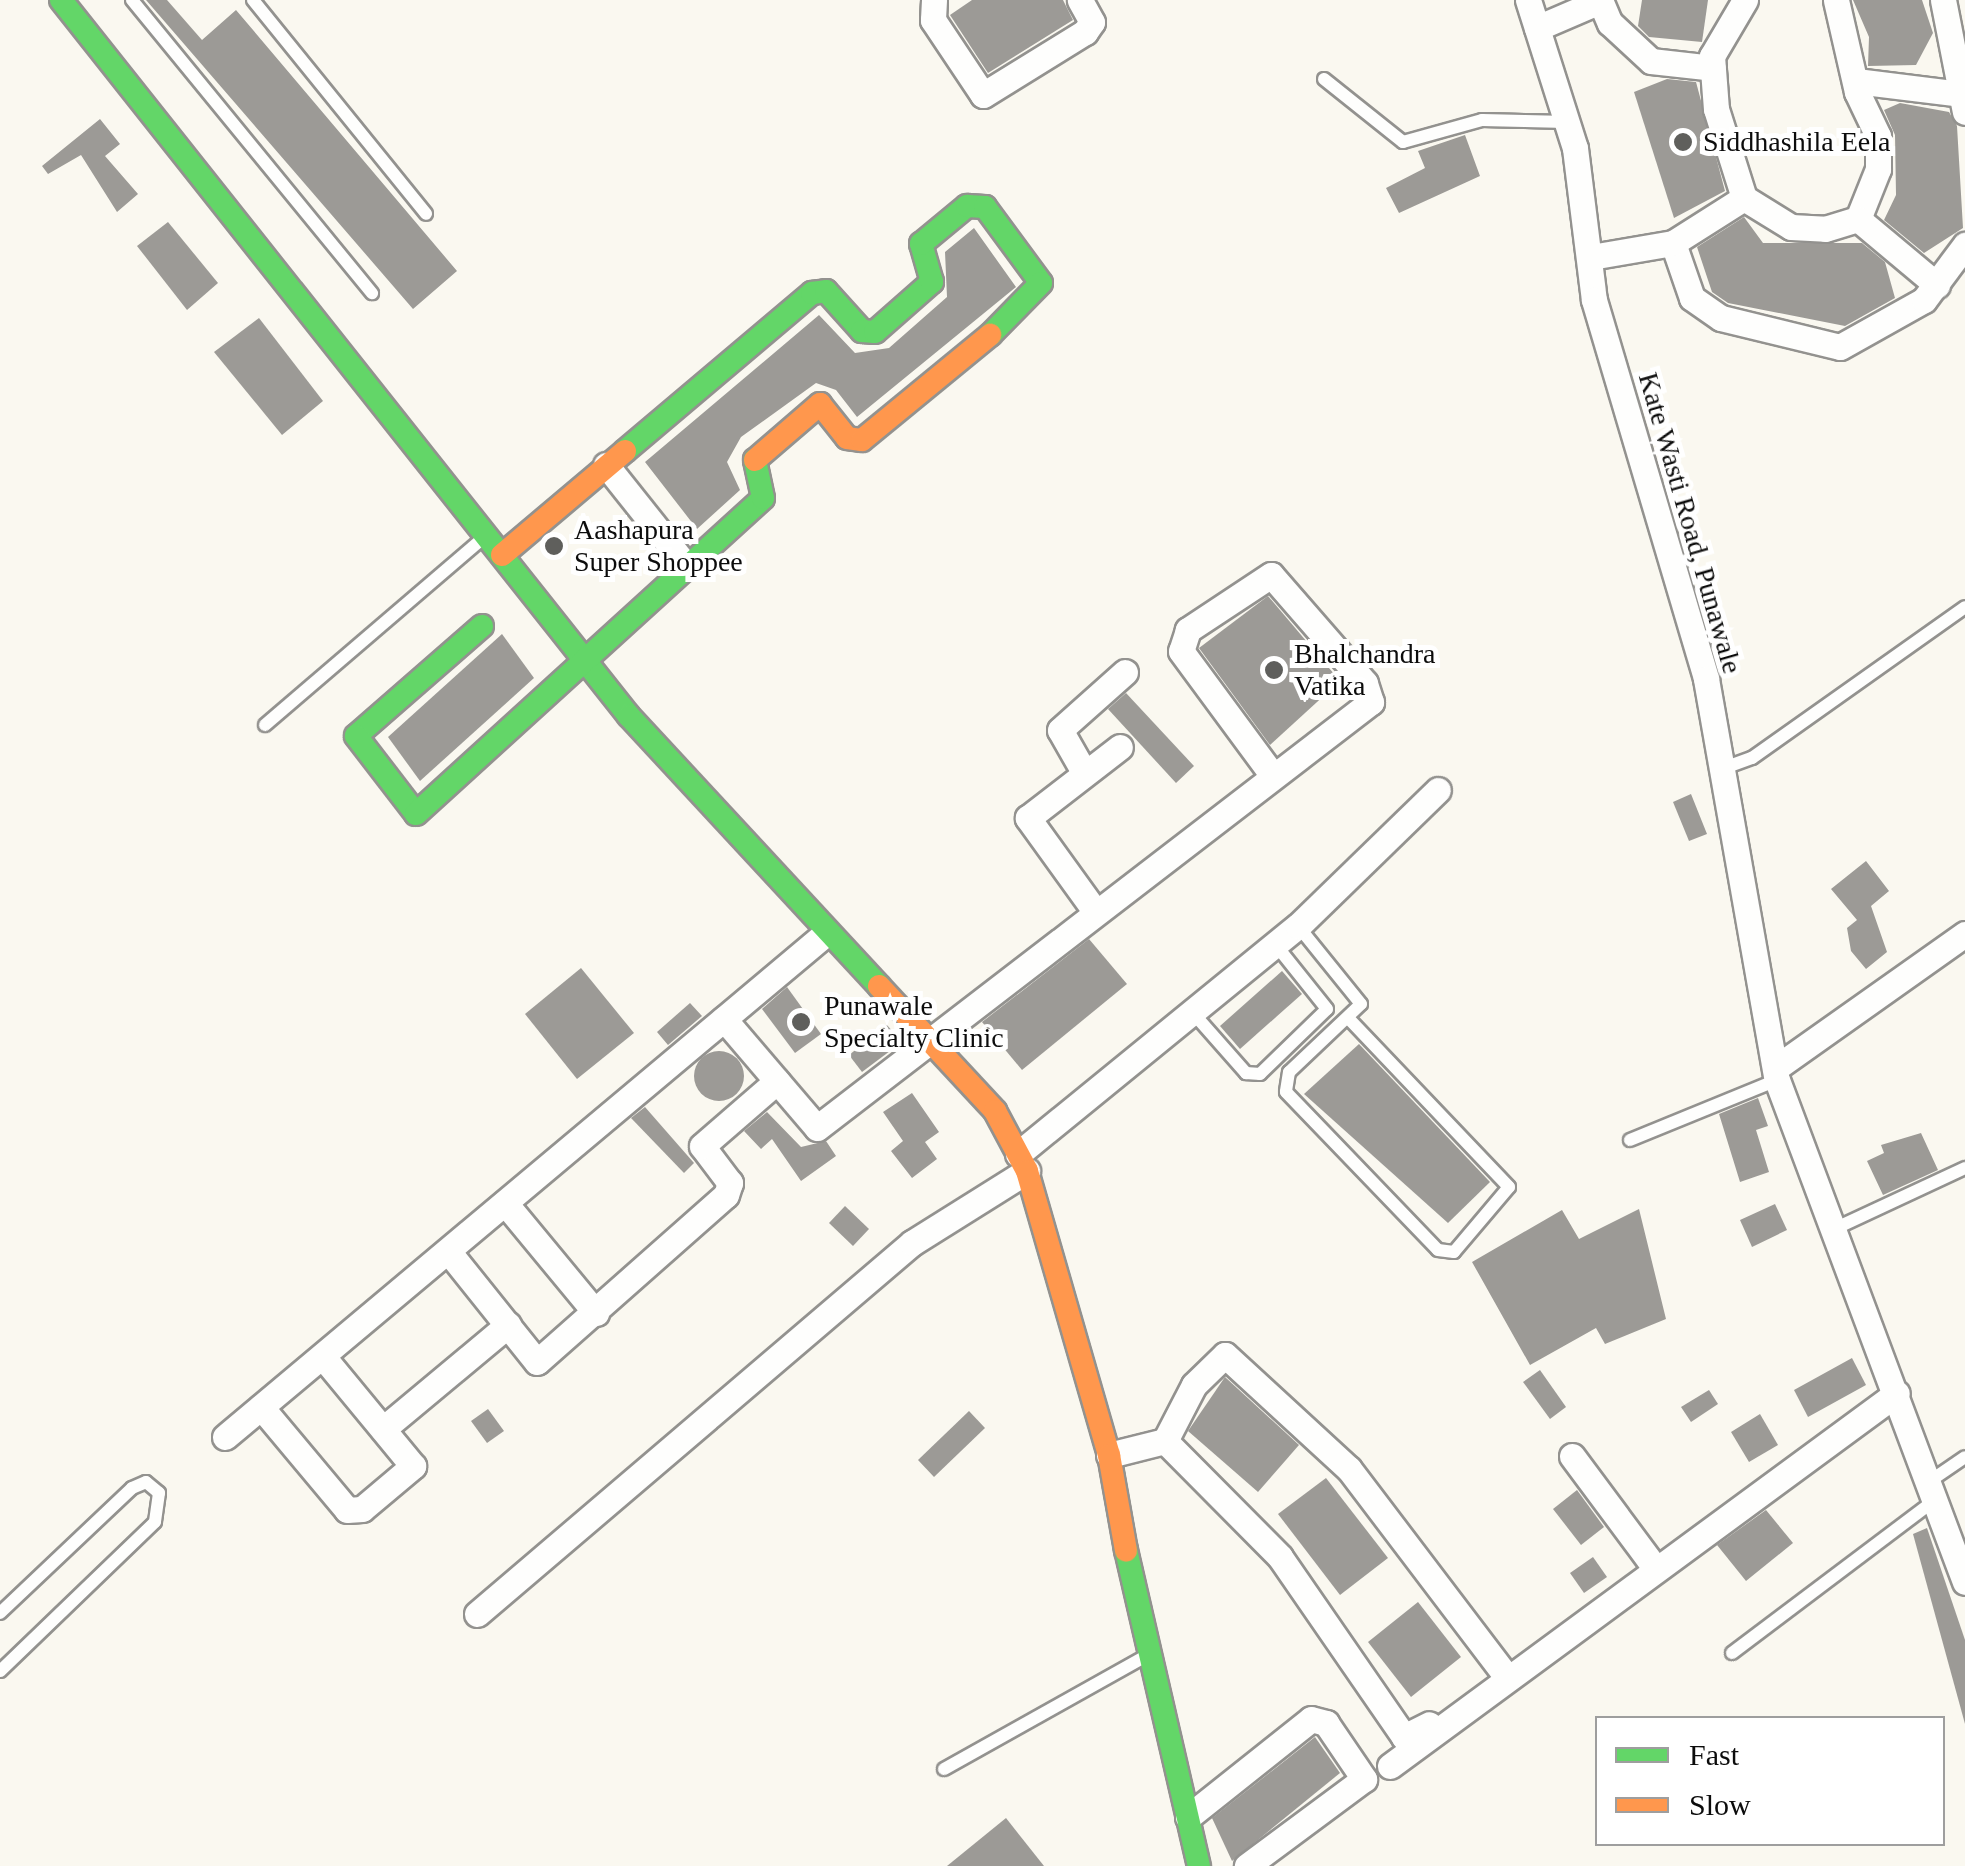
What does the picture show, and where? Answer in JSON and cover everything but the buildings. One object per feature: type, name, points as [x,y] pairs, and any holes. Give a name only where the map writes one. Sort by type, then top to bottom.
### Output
[{"type":"street","points":[[61,0],[585,660],[824,935],[995,1111],[1022,1163],[1109,1455],[1145,1656],[1199,1866]]},
{"type":"street","points":[[934,0],[933,20],[983,96],[1084,32],[1092,22],[1080,0]]},
{"type":"street","name":"Kate Wasti Road, Punawale","points":[[1528,0],[1567,122],[1591,257],[1594,300],[1724,768],[1777,1074],[1965,1582]]},
{"type":"street","points":[[1745,0],[1715,38],[1712,68],[1744,198],[1791,228],[1858,219],[1937,284]]},
{"type":"street","points":[[1836,0],[1856,82],[1878,136],[1878,169],[1858,219]]},
{"type":"street","points":[[1856,82],[1960,102],[1944,0]]},
{"type":"street","points":[[1537,28],[1600,1],[1651,61],[1712,68]]},
{"type":"street","points":[[1591,257],[1673,243],[1744,198]]},
{"type":"street","points":[[482,626],[356,736],[416,814],[766,494],[754,454],[815,406],[862,440],[1034,300],[1041,283],[985,207],[967,206],[921,244],[936,276],[875,332],[862,332],[826,291],[812,293],[502,555]]},
{"type":"street","points":[[1673,243],[1692,298],[1721,318],[1840,347],[1883,330],[1937,284],[1965,245]]},
{"type":"street","points":[[606,465],[688,567]]},
{"type":"street","points":[[724,1020],[818,1128],[927,1040],[1274,776],[1371,692],[1271,574],[1188,630],[1181,651],[1274,776]]},
{"type":"street","points":[[1084,772],[1060,730],[1125,672]]},
{"type":"street","points":[[1095,912],[1028,818],[1120,746]]},
{"type":"street","points":[[476,1614],[912,1243],[1022,1163],[1298,926],[1438,790]]},
{"type":"street","points":[[1777,1074],[1965,934]]},
{"type":"street","points":[[225,1437],[824,935]]},
{"type":"street","points":[[448,1251],[537,1362],[726,1195],[730,1184],[702,1146],[777,1080]]},
{"type":"street","points":[[505,1203],[596,1313]]},
{"type":"street","points":[[382,1428],[508,1326]]},
{"type":"street","points":[[1109,1455],[1166,1441],[1194,1385],[1225,1354],[1349,1469],[1504,1673]]},
{"type":"street","points":[[262,1407],[353,1512],[413,1466],[323,1357]]},
{"type":"street","points":[[1390,1766],[1504,1673],[1897,1393]]},
{"type":"street","points":[[1166,1441],[1280,1556],[1404,1736],[1504,1673]]},
{"type":"street","points":[[1572,1456],[1653,1565]]},
{"type":"street","points":[[1188,1817],[1312,1719],[1326,1723],[1364,1779],[1247,1866]]},
{"type":"lane","points":[[132,0],[372,294]]},
{"type":"lane","points":[[253,0],[426,214]]},
{"type":"lane","points":[[1324,79],[1403,142],[1482,120],[1567,122]]},
{"type":"lane","points":[[264,725],[486,535]]},
{"type":"lane","points":[[1724,768],[1752,758],[1965,607]]},
{"type":"lane","points":[[1298,926],[1357,993],[1350,1020],[1290,1072],[1286,1092],[1438,1250],[1454,1252],[1509,1187],[1350,1020]]},
{"type":"lane","points":[[1194,1014],[1246,1073],[1260,1074],[1326,1009],[1276,945]]},
{"type":"lane","points":[[1630,1140],[1777,1074]]},
{"type":"lane","points":[[1832,1230],[1965,1168]]},
{"type":"lane","points":[[1732,1653],[1934,1490],[1965,1457]]},
{"type":"lane","points":[[0,1613],[132,1488],[146,1482],[159,1493],[155,1522],[0,1671]]},
{"type":"lane","points":[[944,1769],[1145,1656]]},
{"type":"traffic: fast","points":[[61,0],[629,716],[879,986]]},
{"type":"traffic: fast","points":[[625,451],[812,293],[826,291],[862,331],[875,332],[932,282],[921,244],[967,206],[985,207],[1041,283],[990,335]]},
{"type":"traffic: fast","points":[[482,626],[356,736],[416,814],[763,498],[755,460]]},
{"type":"traffic: fast","points":[[1126,1550],[1199,1866]]},
{"type":"traffic: slow","points":[[755,460],[820,404],[847,438],[862,440],[990,335]]},
{"type":"traffic: slow","points":[[502,555],[625,451]]},
{"type":"traffic: slow","points":[[879,986],[995,1111],[1027,1171],[1109,1455],[1126,1550]]},
{"type":"place","name":"Siddhashila Eela","points":[[1683,142]]},
{"type":"place","name":"Aashapura Super Shoppee","points":[[554,546]]},
{"type":"place","name":"Bhalchandra Vatika","points":[[1274,670]]},
{"type":"place","name":"Punawale Specialty Clinic","points":[[801,1022]]}]
